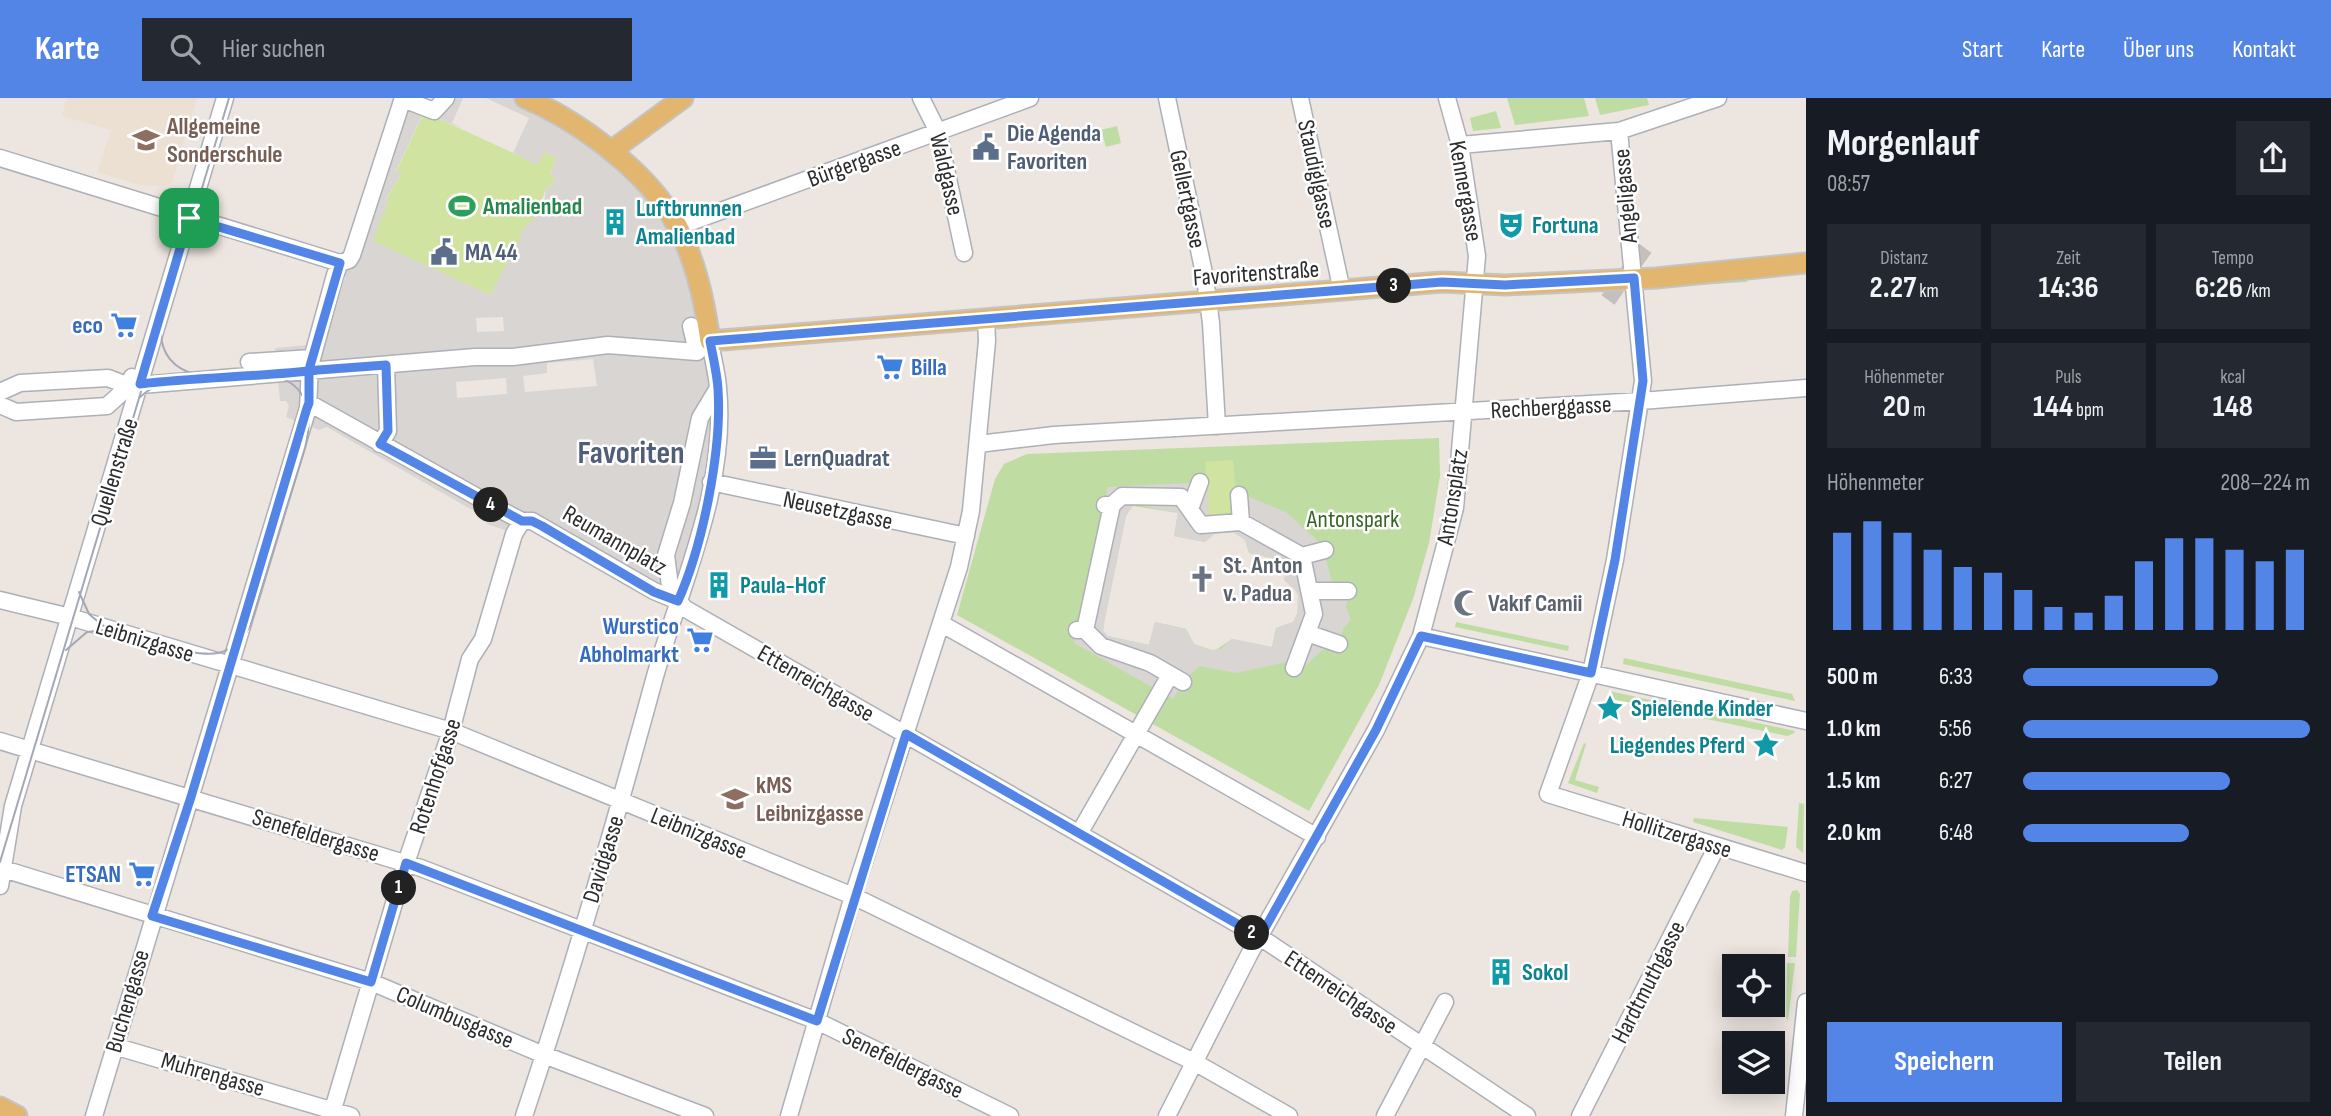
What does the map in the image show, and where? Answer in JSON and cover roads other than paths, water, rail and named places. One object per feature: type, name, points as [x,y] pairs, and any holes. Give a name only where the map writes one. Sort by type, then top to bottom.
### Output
[{"type":"main road","points":[[611,151],[682,98]]},
{"type":"main road","name":"Reumannplatz","points":[[529,99],[593,136],[653,192],[677,227],[697,280],[710,341]]},
{"type":"main road","name":"Favoritenstraße","points":[[710,341],[1442,282],[1474,285],[1634,278],[1806,263]]},
{"type":"main road","points":[[0,1107],[17,1116]]},
{"type":"street","name":"Quellenstraße","points":[[0,886],[13,806],[70,617],[134,385],[225,98]]},
{"type":"street","points":[[0,158],[340,263],[349,260],[352,255],[403,98],[434,111],[446,98]]},
{"type":"street","name":"Waldgasse","points":[[921,98],[938,132],[964,253]]},
{"type":"street","name":"Bürgergasse","points":[[677,227],[1030,98]]},
{"type":"street","name":"Gellertgasse","points":[[1167,98],[1208,301],[1217,426]]},
{"type":"street","name":"Staudiglgasse","points":[[1300,98],[1342,291]]},
{"type":"street","name":"Kennergasse","points":[[1447,98],[1460,145],[1477,256],[1464,411]]},
{"type":"street","points":[[1460,145],[1619,131],[1718,98]]},
{"type":"street","name":"Angeligasse","points":[[1548,794],[1591,673],[1615,560],[1641,401],[1643,381],[1619,131]]},
{"type":"street","points":[[309,403],[311,365],[340,263]]},
{"type":"street","points":[[789,1116],[853,896],[942,624],[966,536],[978,444],[987,341],[986,319]]},
{"type":"street","points":[[249,362],[386,365],[475,357],[513,358],[608,345],[697,352],[691,326]]},
{"type":"street","name":"Reumannplatz","points":[[678,601],[690,572],[711,482],[718,388],[710,341]]},
{"type":"street","points":[[0,405],[16,412],[107,406],[134,385],[139,357]]},
{"type":"street","points":[[0,392],[20,383],[108,378],[134,385],[311,365]]},
{"type":"street","points":[[380,444],[388,431],[386,365]]},
{"type":"street","name":"Reumannplatz","points":[[678,601],[670,586],[666,555],[682,503],[700,418],[718,388]]},
{"type":"street","name":"Rechberggasse","points":[[1464,411],[1806,388]]},
{"type":"street","name":"Reumannplatz","points":[[309,403],[522,521],[532,521],[654,592],[678,601]]},
{"type":"street","name":"Buchengasse","points":[[94,1116],[152,916],[191,797],[309,403]]},
{"type":"street","name":"Antonsplatz","points":[[978,444],[1054,435],[1464,411],[1455,508],[1421,636],[1383,718],[1260,937],[1167,1116]]},
{"type":"street","name":"Neusetzgasse","points":[[711,482],[966,536]]},
{"type":"street","points":[[1190,509],[1200,482]]},
{"type":"street","points":[[1239,495],[1241,522]]},
{"type":"street","points":[[1080,832],[1134,734],[1177,679],[1150,663],[1101,646],[1081,630],[1107,566],[1109,505],[1122,496],[1181,497],[1202,525],[1241,522],[1302,556],[1325,550]]},
{"type":"street","name":"Rotenhofgasse","points":[[332,1112],[406,863],[451,731],[470,659],[482,639],[516,530],[522,521]]},
{"type":"street","points":[[1294,668],[1314,614],[1302,556]]},
{"type":"street","points":[[1310,590],[1348,592]]},
{"type":"street","name":"Leibnizgasse","points":[[0,600],[70,617],[451,731],[853,896],[1196,1063],[1289,1116]]},
{"type":"street","name":"Ettenreichgasse","points":[[678,601],[684,608],[1260,937],[1527,1116]]},
{"type":"street","name":"Davidgasse","points":[[524,1116],[582,932],[678,601]]},
{"type":"street","points":[[942,624],[1317,837]]},
{"type":"street","points":[[1307,633],[1339,644]]},
{"type":"street","points":[[1421,636],[1806,721]]},
{"type":"street","name":"Senefeldergasse","points":[[0,741],[32,748],[406,863],[817,1021],[1010,1116]]},
{"type":"street","name":"Hollitzergasse","points":[[1548,794],[1716,848],[1806,873]]},
{"type":"street","name":"Quellenstraße","points":[[0,831],[13,806]]},
{"type":"street","points":[[0,839],[13,806]]},
{"type":"street","name":"Hardtmuthgasse","points":[[1580,1116],[1716,848]]},
{"type":"street","name":"Columbusgasse","points":[[2,869],[371,982],[544,1055],[705,1116]]},
{"type":"street","points":[[1385,1116],[1445,1002]]},
{"type":"street","points":[[1794,1116],[1806,1002]]},
{"type":"street","name":"Muhrengasse","points":[[114,1046],[352,1116]]},
{"type":"tunnel","points":[[1608,300],[1645,248]]},
{"type":"tram line","points":[[0,862],[229,98]]},
{"type":"tram line","points":[[161,332],[163,347],[170,359],[195,374]]},
{"type":"tram line","points":[[79,592],[89,614],[102,625],[177,649],[207,654],[223,652],[237,643],[250,626],[305,448],[309,424],[307,405],[299,391],[288,381],[255,372],[184,377],[156,386],[139,398]]},
{"type":"tram line","points":[[66,650],[87,632],[111,629]]},
{"type":"place","name":"Allgemeine Sonderschule","points":[[146,140]]},
{"type":"place","name":"Die Agenda Favoriten","points":[[986,147]]},
{"type":"place","name":"Amalienbad","points":[[462,206]]},
{"type":"place","name":"Luftbrunnen Amalienbad","points":[[615,222]]},
{"type":"place","name":"Fortuna","points":[[1511,225]]},
{"type":"place","name":"MA 44","points":[[444,252]]},
{"type":"place","name":"eco","points":[[124,325]]},
{"type":"place","name":"Billa","points":[[890,367]]},
{"type":"place","name":"LernQuadrat","points":[[763,458]]},
{"type":"place","name":"St. Anton v. Padua","points":[[1202,579]]},
{"type":"place","name":"Paula-Hof","points":[[719,585]]},
{"type":"place","name":"Vakıf Camii","points":[[1467,603]]},
{"type":"place","name":"Wurstico Abholmarkt","points":[[700,640]]},
{"type":"place","name":"Spielende Kinder","points":[[1610,708]]},
{"type":"place","name":"Liegendes Pferd","points":[[1766,745]]},
{"type":"place","name":"kMS Leibnizgasse","points":[[735,799]]},
{"type":"place","name":"ETSAN","points":[[142,874]]},
{"type":"place","name":"Sokol","points":[[1501,972]]},
{"type":"district","name":"Favoriten","points":[[631,452]]},
{"type":"park label","name":"Antonspark","points":[[1353,519]]}]
